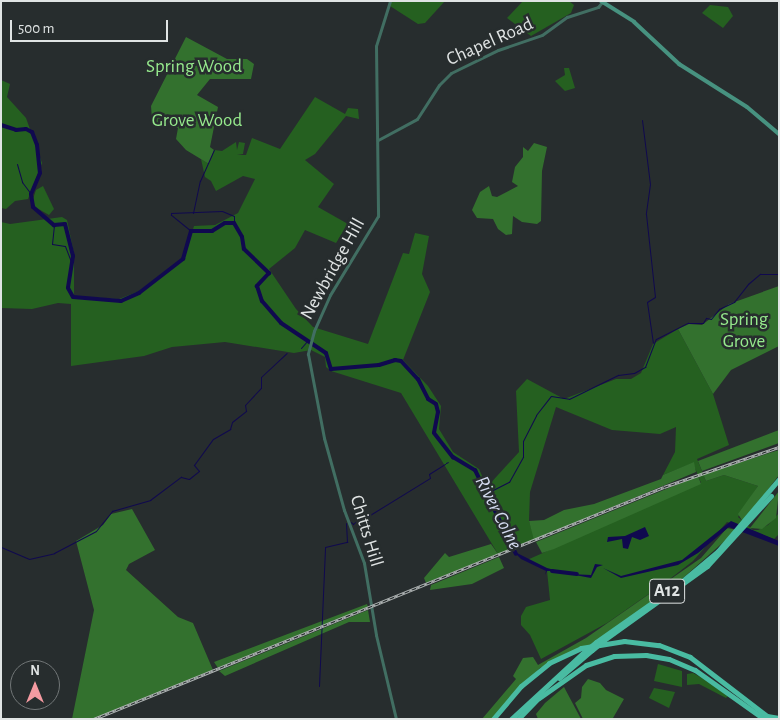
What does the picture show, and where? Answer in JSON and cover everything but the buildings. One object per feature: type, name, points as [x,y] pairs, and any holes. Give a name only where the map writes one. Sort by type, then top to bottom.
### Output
[{"type":"highway","name":"A12","points":[[750,520],[779,479]]},
{"type":"highway","name":"A12","points":[[518,719],[604,640],[680,587],[736,536],[779,486]]},
{"type":"highway","name":"A12","points":[[511,719],[596,642],[680,583],[736,536]]},
{"type":"highway","points":[[493,719],[526,681],[555,660],[591,645],[624,641],[659,645],[690,657],[714,672],[767,716],[779,718]]},
{"type":"highway","name":"A12","points":[[539,698],[586,665],[614,656],[646,654],[669,659],[695,670],[764,719]]},
{"type":"main road","points":[[602,2],[634,22],[679,64],[747,107],[779,134]]},
{"type":"street","name":"Newbridge Hill","points":[[308,350],[330,295],[378,216],[376,46],[390,1]]},
{"type":"street","name":"Chapel Road","points":[[378,140],[417,119],[439,85],[452,73],[498,50],[542,35],[571,15],[598,7],[602,2]]},
{"type":"street","name":"Chitts Hill","points":[[308,350],[324,438],[344,510],[364,563],[371,612],[396,719]]},
{"type":"green space","points":[[392,1],[445,1],[425,23],[418,24],[390,6]]},
{"type":"green space","points":[[523,1],[569,1],[574,5],[571,13],[531,36],[507,18]]},
{"type":"green space","points":[[710,5],[728,7],[733,16],[723,28],[702,13]]},
{"type":"green space","points":[[186,37],[227,59],[247,59],[254,64],[251,79],[210,79],[197,95],[218,107],[210,147],[214,150],[209,164],[186,150],[176,139],[178,128],[165,124],[154,126],[152,119],[151,106]]},
{"type":"green space","points":[[564,68],[569,68],[575,88],[565,91],[555,81],[565,75]]},
{"type":"green space","points":[[1,80],[10,84],[7,97],[26,118],[42,163],[28,199],[15,201],[6,209],[1,208]]},
{"type":"green space","points":[[315,97],[345,114],[348,108],[358,109],[359,119],[346,116],[315,154],[305,160],[334,184],[318,207],[348,224],[336,243],[305,230],[295,248],[269,269],[296,309],[313,327],[368,344],[403,253],[409,254],[415,233],[429,236],[422,274],[430,292],[403,360],[428,386],[441,406],[439,429],[453,452],[479,469],[487,487],[519,452],[516,391],[527,379],[564,399],[616,379],[631,379],[641,373],[653,344],[678,329],[713,394],[729,445],[697,459],[706,481],[724,475],[758,486],[738,517],[753,530],[758,530],[768,525],[779,513],[779,534],[774,539],[727,522],[693,561],[666,582],[607,623],[541,659],[530,635],[521,625],[521,616],[526,607],[550,600],[547,571],[527,560],[701,483],[693,463],[663,475],[675,452],[676,427],[660,434],[612,430],[556,407],[530,492],[529,521],[535,539],[498,554],[401,393],[331,371],[326,367],[325,357],[311,350],[294,353],[225,342],[172,347],[144,356],[71,366],[71,304],[58,303],[32,309],[1,308],[1,222],[10,224],[62,217],[67,220],[74,253],[74,296],[119,299],[139,291],[184,260],[194,226],[215,225],[238,213],[255,179],[243,176],[216,191],[211,181],[205,177],[201,159],[209,164],[214,150],[222,151],[236,142],[237,150],[239,142],[245,143],[243,154],[237,155],[246,155],[252,138],[280,149]]},
{"type":"green space","points":[[534,143],[547,147],[542,171],[541,221],[537,224],[522,222],[513,216],[512,234],[506,235],[498,229],[493,219],[477,218],[472,210],[480,192],[489,186],[492,196],[497,197],[518,186],[512,182],[515,167],[523,157],[523,147],[528,151]]},
{"type":"green space","points":[[43,186],[54,209],[49,215],[35,207],[33,199],[36,190]]},
{"type":"green space","name":"Spring Grove","points":[[779,286],[779,346],[731,370],[713,394],[678,329],[689,324],[702,325],[729,304]]},
{"type":"green space","points":[[779,430],[779,443],[702,471],[698,461]]},
{"type":"green space","points":[[779,450],[779,475],[743,522],[738,514],[758,486],[724,475],[706,481],[703,474]]},
{"type":"green space","points":[[694,462],[696,472],[534,540],[529,521],[544,520],[564,510],[594,504],[661,479],[663,475]]},
{"type":"green space","points":[[698,476],[701,484],[554,549],[542,553],[536,542]]},
{"type":"green space","points":[[779,491],[776,518],[762,529],[750,528]]},
{"type":"green space","points":[[132,509],[155,550],[129,564],[126,570],[178,617],[193,623],[213,670],[93,719],[72,719],[94,610],[76,541],[103,525],[111,514]]},
{"type":"green space","points":[[727,528],[737,530],[674,586],[584,649],[540,668],[492,719],[482,719],[516,679],[513,676],[523,658],[533,657],[538,665],[586,638],[701,558]]},
{"type":"green space","points":[[491,544],[498,554],[426,583],[424,578],[445,553],[449,557]]},
{"type":"green space","points":[[499,557],[504,568],[472,584],[430,590],[431,585]]},
{"type":"green space","points":[[367,604],[368,607],[218,668],[214,662]]},
{"type":"green space","points":[[368,610],[370,622],[349,622],[225,676],[219,671]]},
{"type":"green space","points":[[658,664],[682,671],[682,687],[654,681]]},
{"type":"green space","points":[[693,673],[728,696],[726,698],[699,684],[687,685],[687,674]]},
{"type":"green space","points":[[588,679],[600,683],[606,690],[624,699],[613,718],[619,719],[583,719],[575,703],[581,698],[582,687]]},
{"type":"green space","points":[[564,687],[581,719],[538,719],[536,714],[545,703]]},
{"type":"green space","points":[[654,688],[675,692],[669,708],[649,698]]},
{"type":"shaded area","points":[[731,521],[779,541],[779,546],[729,527],[698,553],[678,565],[621,578],[603,568],[621,576],[682,560]]},
{"type":"shaded area","points":[[645,527],[649,536],[640,540],[632,537],[628,549],[623,548],[622,539],[607,542],[608,537],[625,536]]},
{"type":"shaded area","points":[[513,551],[547,568],[570,574],[591,575],[595,564],[603,565],[597,567],[591,578],[553,571],[547,571],[545,575],[546,571],[521,559]]},
{"type":"waterway","points":[[642,120],[650,184],[646,214],[655,297],[647,302],[653,343]]},
{"type":"waterway","name":"River Colne","points":[[1,125],[16,130],[26,129],[32,132],[37,145],[40,173],[31,194],[33,207],[54,225],[65,224],[73,256],[68,288],[73,297],[121,301],[139,293],[183,259],[191,231],[212,231],[225,223],[234,223],[242,237],[244,249],[269,273],[257,286],[262,301],[281,323],[326,353],[331,369],[379,365],[395,360],[401,361],[418,379],[428,399],[436,404],[438,412],[434,433],[453,457],[475,470],[516,554]]},
{"type":"waterway","points":[[193,213],[200,181],[214,150]]},
{"type":"waterway","points":[[17,164],[22,182],[31,194]]},
{"type":"waterway","points":[[191,231],[171,213],[222,211],[234,216],[234,223]]},
{"type":"waterway","points":[[54,225],[52,244],[65,246],[72,264]]},
{"type":"waterway","points":[[485,494],[509,482],[523,457],[523,441],[536,415],[551,396],[569,399],[618,375],[634,373],[645,367],[656,339],[688,323],[703,323],[706,318],[711,319],[719,309],[734,302],[748,284],[760,274],[779,274]]},
{"type":"waterway","points":[[301,348],[307,341]]},
{"type":"waterway","points":[[1,547],[29,559],[54,553],[96,531],[112,511],[150,500],[181,477],[189,479],[199,471],[194,465],[213,439],[230,429],[232,422],[246,411],[245,405],[261,388],[261,377],[287,353]]},
{"type":"waterway","points":[[351,522],[353,524],[362,516],[365,518],[430,478],[429,474],[445,464]]},
{"type":"waterway","points":[[319,686],[325,547],[347,542],[346,523]]},
{"type":"waterway","name":"River Colne","points":[[552,571],[577,574]]},
{"type":"railway","points":[[94,719],[664,487],[779,447]]},
{"type":"park label","name":"Spring Wood","points":[[194,67]]},
{"type":"park label","name":"Grove Wood","points":[[197,121]]}]
